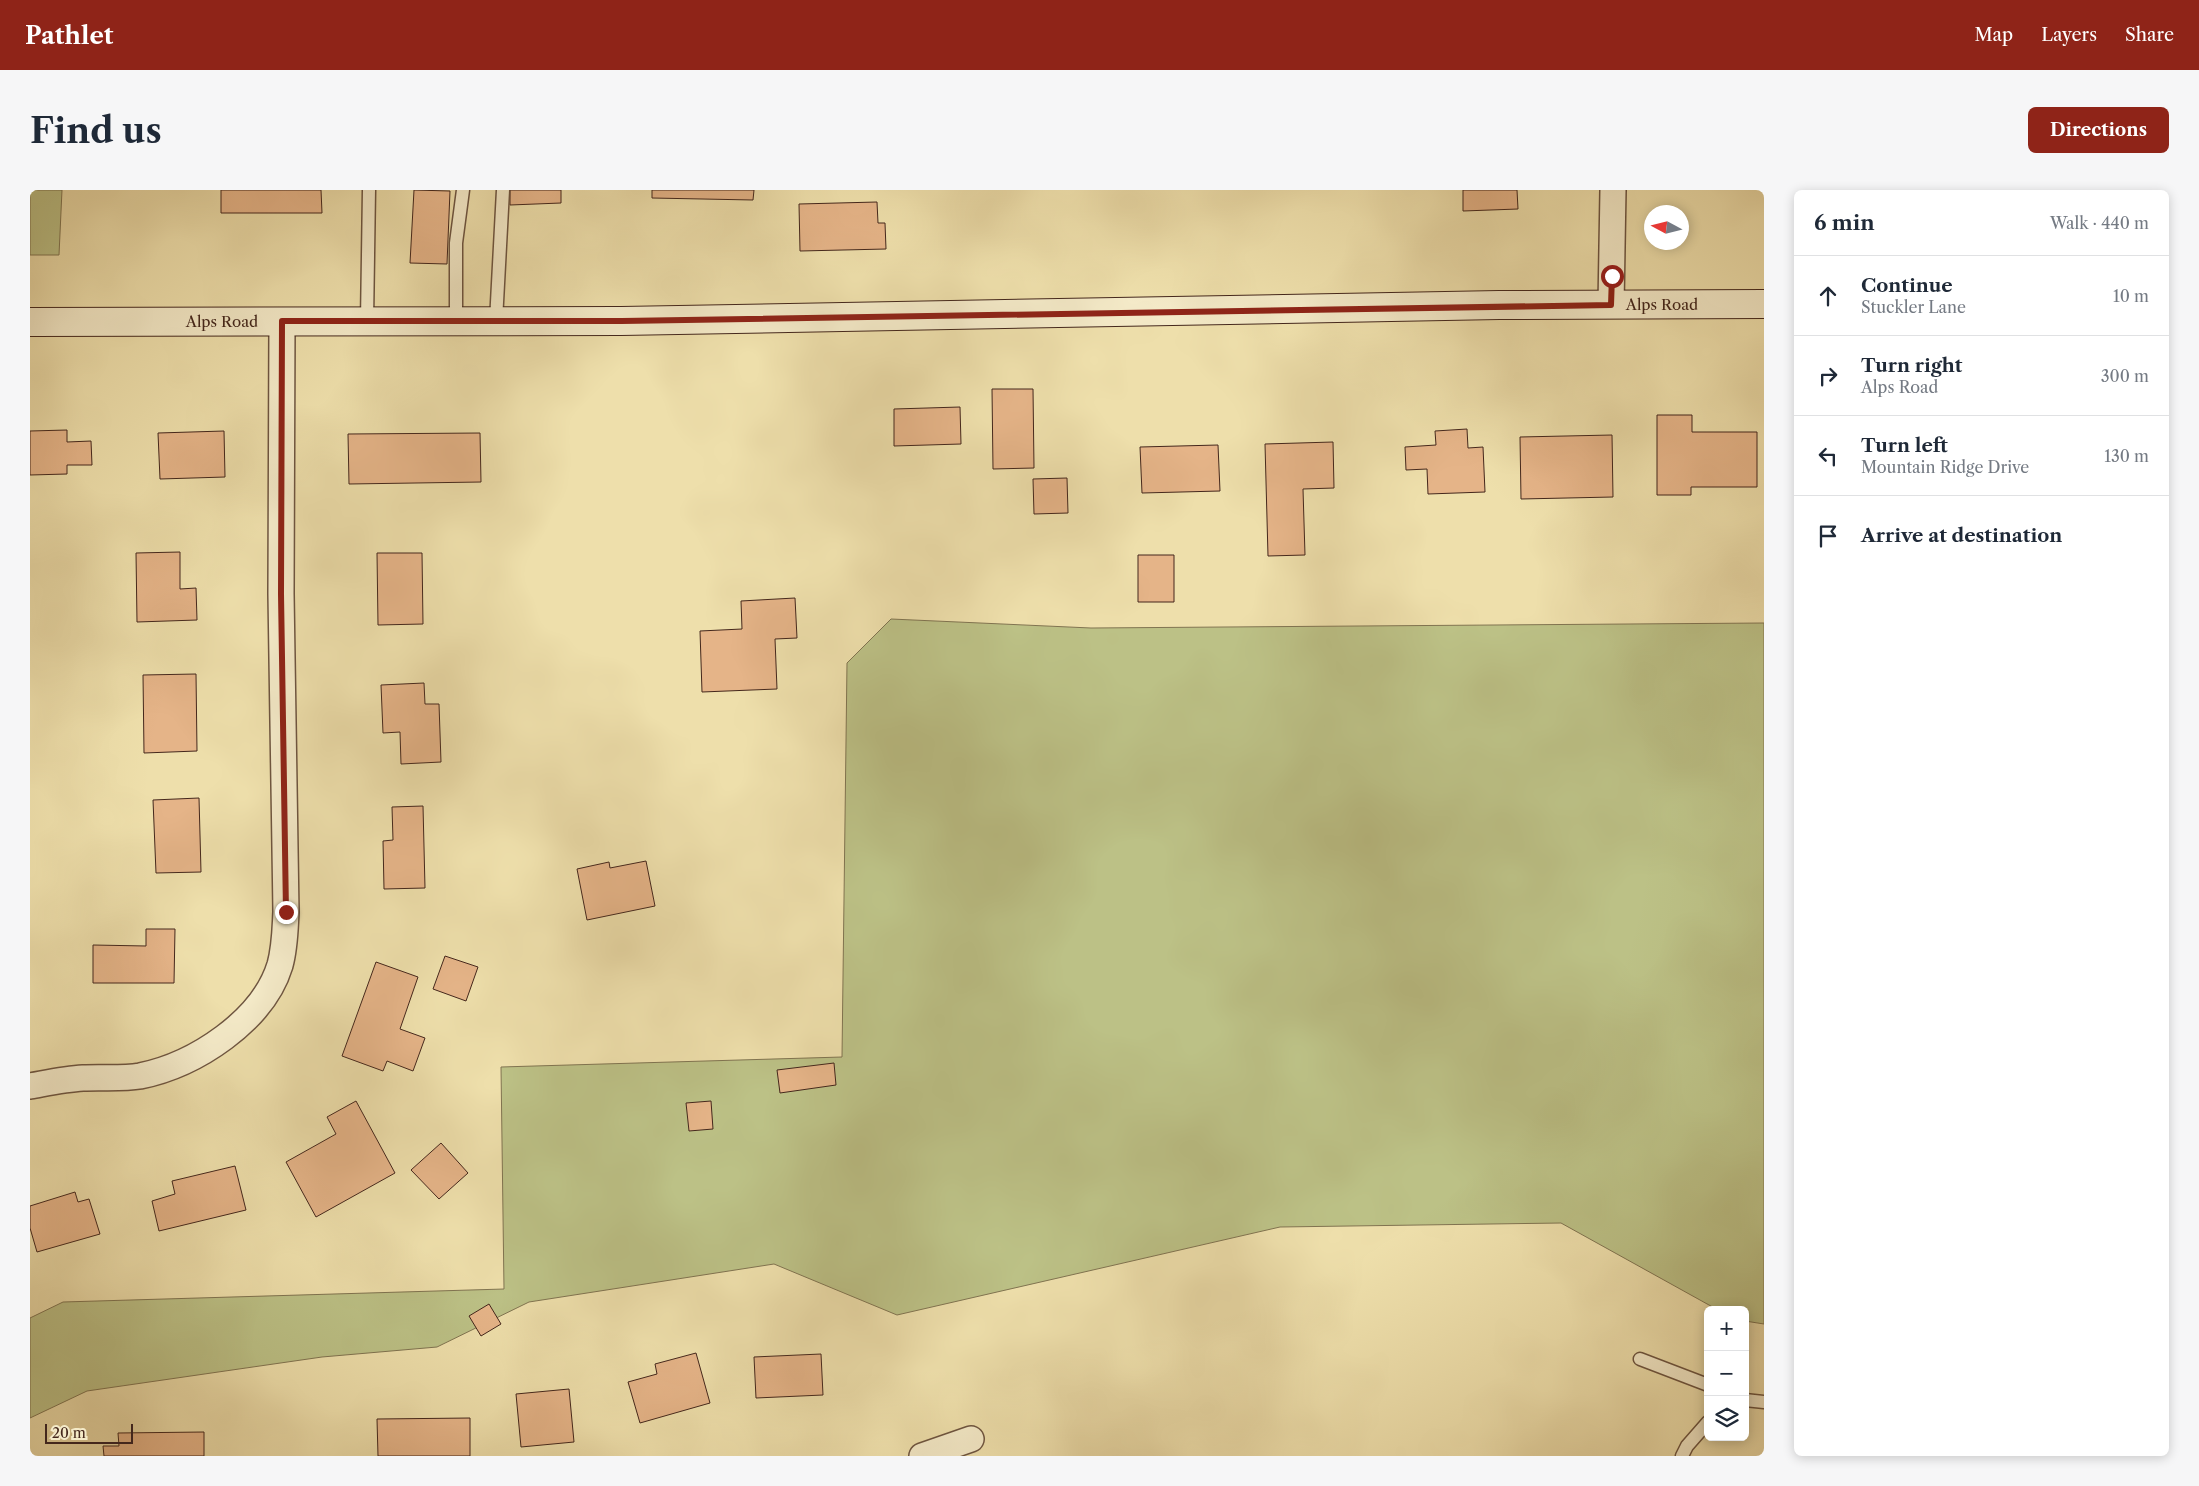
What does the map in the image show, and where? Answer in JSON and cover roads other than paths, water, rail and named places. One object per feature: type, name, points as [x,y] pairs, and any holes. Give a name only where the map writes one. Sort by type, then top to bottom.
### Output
[{"type":"main road","name":"Alps Road","points":[[30,322],[622,321],[1764,304]]},
{"type":"street","points":[[1611,305],[1612,190]]},
{"type":"street","points":[[30,1086],[79,1079],[140,1076],[191,1058],[224,1039],[250,1014],[271,986],[280,966],[284,945],[286,912],[281,594],[282,321]]},
{"type":"street","points":[[922,1456],[972,1439]]},
{"type":"lane","points":[[367,321],[369,190]]},
{"type":"lane","points":[[456,321],[456,243],[463,190]]},
{"type":"lane","points":[[496,321],[503,190]]},
{"type":"lane","points":[[1640,1359],[1704,1383]]},
{"type":"lane","points":[[1749,1400],[1764,1402]]},
{"type":"lane","points":[[1682,1456],[1687,1446],[1704,1427]]}]
